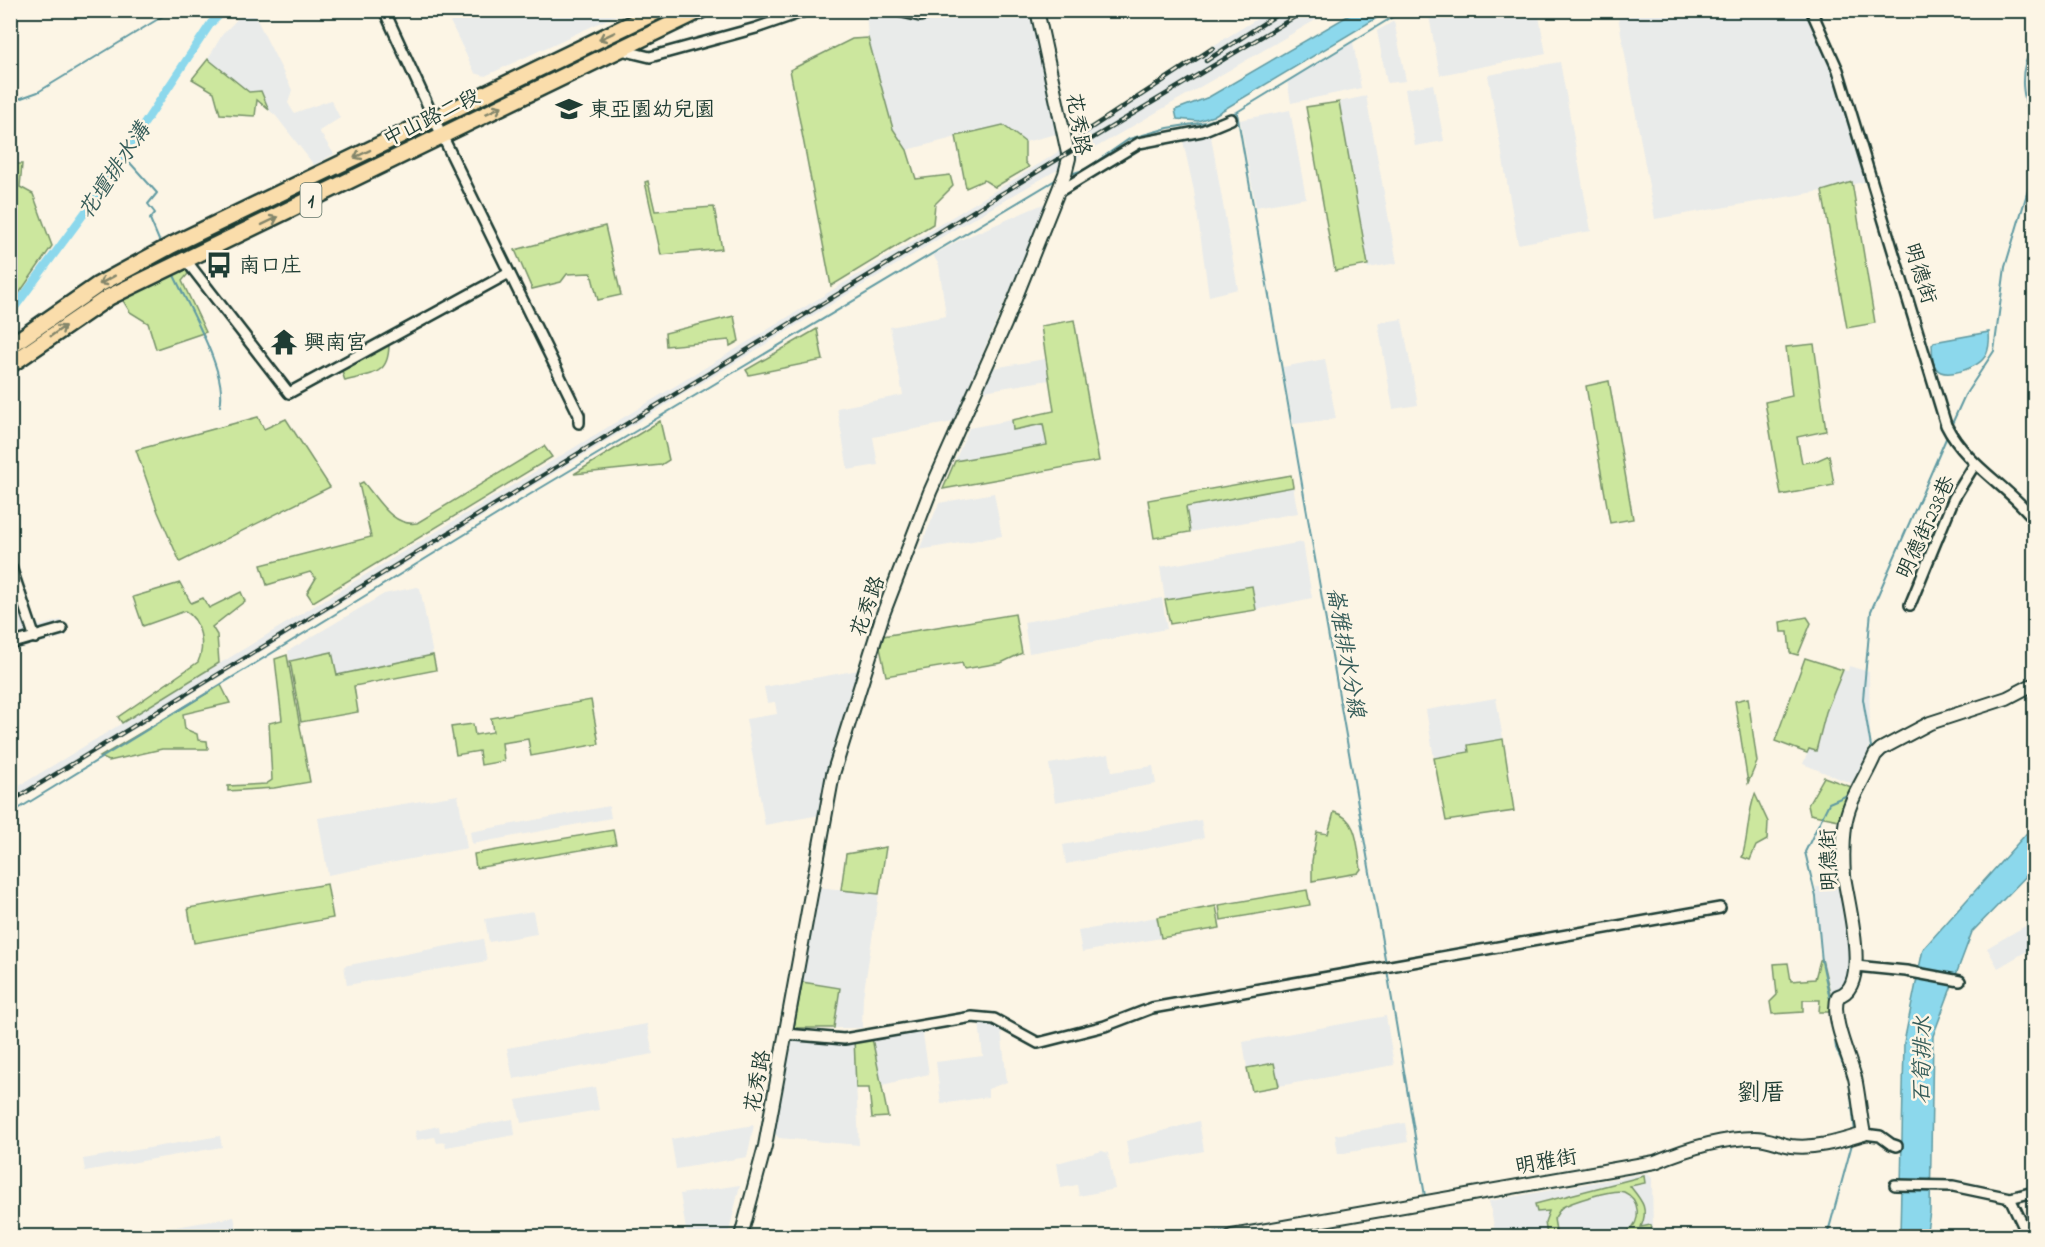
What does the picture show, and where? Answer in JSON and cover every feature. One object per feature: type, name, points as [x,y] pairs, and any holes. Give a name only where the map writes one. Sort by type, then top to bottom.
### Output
[{"type":"main road","name":"中山路二段","points":[[10,365],[91,308],[176,263],[242,235],[438,127],[660,10]]},
{"type":"main road","name":"中山路二段","points":[[10,346],[68,304],[165,248],[438,127],[621,50],[701,10]]},
{"type":"main road","points":[[229,218],[242,235]]},
{"type":"street","points":[[384,10],[438,127],[579,415],[579,423]]},
{"type":"street","points":[[621,50],[650,57],[756,28],[808,10]]},
{"type":"street","points":[[894,10],[920,16],[945,10]]},
{"type":"street","name":"花秀路","points":[[741,1236],[765,1146],[833,774],[869,659],[930,492],[962,424],[1060,191],[1069,158],[1037,10]]},
{"type":"street","name":"明德街","points":[[1811,10],[1838,70],[1946,425],[1954,441],[1975,464],[2020,501],[2034,519]]},
{"type":"street","points":[[1060,191],[1139,143],[1203,131],[1231,119]]},
{"type":"street","points":[[176,263],[289,393],[509,273]]},
{"type":"street","name":"明德街238巷","points":[[1910,605],[1954,498],[1975,464]]},
{"type":"street","points":[[10,564],[35,638]]},
{"type":"street","points":[[10,644],[62,630]]},
{"type":"street","name":"明德街","points":[[1864,1134],[1855,1078],[1842,1042],[1835,1007],[1838,996],[1844,995],[1850,989],[1856,966],[1852,917],[1844,878],[1845,826],[1849,807],[1875,755],[1898,738],[1930,723],[2007,698],[2034,684]]},
{"type":"street","points":[[786,1034],[844,1039],[972,1017],[994,1019],[1038,1043],[1105,1026],[1152,1008],[1720,908]]},
{"type":"street","points":[[1856,966],[1906,971],[1960,981]]},
{"type":"street","points":[[1864,1134],[1880,1136],[1897,1146]]},
{"type":"street","name":"明雅街","points":[[1232,1236],[1655,1162],[1697,1147],[1741,1139],[1760,1138],[1786,1145],[1813,1147],[1864,1134]]},
{"type":"street","points":[[1895,1185],[1953,1186],[2010,1198],[2034,1191]]},
{"type":"street","points":[[2010,1198],[2028,1236]]},
{"type":"shaded area","points":[[957,10],[1033,11],[1060,133],[1025,142],[1003,125],[907,150],[893,129],[868,38],[866,11],[938,14]]},
{"type":"shaded area","points":[[245,11],[252,11],[255,16],[292,90],[288,103],[294,113],[331,100],[340,118],[319,131],[334,154],[314,165],[269,110],[261,92],[249,92],[208,59],[222,35]]},
{"type":"shaded area","points":[[445,11],[625,11],[485,76],[475,73]]},
{"type":"shaded area","points":[[1270,11],[1331,11],[950,232],[11,804],[11,791],[1044,161],[1151,91],[1190,60]]},
{"type":"shaded area","points":[[1428,11],[1538,11],[1546,54],[1440,75]]},
{"type":"shaded area","points":[[1617,11],[1804,11],[1831,65],[1868,181],[1655,219]]},
{"type":"shaded area","points":[[1394,21],[1406,81],[1387,83],[1377,31]]},
{"type":"shaded area","points":[[1353,42],[1361,88],[1291,103],[1287,80]]},
{"type":"shaded area","points":[[1560,62],[1591,231],[1518,244],[1488,75]]},
{"type":"shaded area","points":[[1433,84],[1444,141],[1415,146],[1405,89]]},
{"type":"shaded area","points":[[1366,96],[1397,263],[1368,268],[1339,102]]},
{"type":"shaded area","points":[[1290,110],[1306,198],[1256,207],[1240,120]]},
{"type":"shaded area","points":[[1210,131],[1238,289],[1209,296],[1194,191],[1183,141]]},
{"type":"shaded area","points":[[1048,202],[953,422],[873,437],[878,465],[848,470],[837,408],[903,395],[890,327],[946,316],[939,265],[933,255],[960,240]]},
{"type":"shaded area","points":[[1402,319],[1418,405],[1393,409],[1378,323]]},
{"type":"shaded area","points":[[1045,359],[1049,380],[984,391],[993,368]]},
{"type":"shaded area","points":[[1325,359],[1336,419],[1293,424],[1283,367]]},
{"type":"shaded area","points":[[1012,420],[1013,430],[1043,424],[1047,445],[955,461],[969,428]]},
{"type":"shaded area","points":[[1293,487],[1298,513],[1190,532],[1186,507]]},
{"type":"shaded area","points":[[994,493],[1002,536],[919,550],[939,503]]},
{"type":"shaded area","points":[[10,542],[18,579],[39,626],[61,620],[66,636],[11,651]]},
{"type":"shaded area","points":[[1303,542],[1312,598],[1256,610],[1252,586],[1165,600],[1160,567]]},
{"type":"shaded area","points":[[420,588],[433,655],[336,675],[331,652],[290,661],[288,651],[384,594]]},
{"type":"shaded area","points":[[1162,598],[1167,629],[1029,653],[1024,622]]},
{"type":"shaded area","points":[[1849,666],[1869,672],[1870,739],[1867,759],[1857,783],[1853,784],[1803,764],[1809,749],[1816,751],[1826,712],[1843,670],[1848,671]]},
{"type":"shaded area","points":[[859,670],[837,740],[820,815],[765,825],[746,719],[777,714],[775,702],[767,703],[764,687]]},
{"type":"shaded area","points":[[1496,698],[1503,739],[1469,745],[1470,752],[1434,758],[1426,710]]},
{"type":"shaded area","points":[[1109,754],[1112,772],[1153,766],[1156,784],[1055,802],[1049,764]]},
{"type":"shaded area","points":[[458,795],[467,848],[328,875],[318,818]]},
{"type":"shaded area","points":[[609,806],[611,818],[472,844],[470,832]]},
{"type":"shaded area","points":[[1201,820],[1204,838],[1066,864],[1063,845]]},
{"type":"shaded area","points":[[818,887],[879,894],[863,997],[862,1028],[834,1028],[840,988],[802,982]]},
{"type":"shaded area","points":[[1816,887],[1847,888],[1854,930],[1849,988],[1830,993],[1822,959]]},
{"type":"shaded area","points":[[533,911],[537,934],[489,942],[485,919]]},
{"type":"shaded area","points":[[1157,917],[1161,938],[1082,952],[1078,931]]},
{"type":"shaded area","points":[[2034,921],[2034,947],[1998,968],[1987,948]]},
{"type":"shaded area","points":[[483,939],[487,961],[347,985],[344,966]]},
{"type":"shaded area","points":[[978,1014],[1000,1021],[1007,1082],[988,1089],[988,1097],[941,1104],[936,1062],[983,1056]]},
{"type":"shaded area","points":[[1386,1016],[1394,1065],[1279,1086],[1274,1063],[1247,1068],[1243,1042]]},
{"type":"shaded area","points":[[647,1024],[653,1054],[513,1079],[507,1048]]},
{"type":"shaded area","points":[[922,1028],[929,1074],[882,1085],[871,1033]]},
{"type":"shaded area","points":[[854,1038],[859,1145],[779,1138],[773,1132],[789,1039]]},
{"type":"shaded area","points":[[595,1087],[599,1110],[521,1123],[516,1100]]},
{"type":"shaded area","points":[[513,1119],[515,1135],[446,1147],[445,1142],[437,1143],[435,1137],[417,1140],[415,1131],[439,1126],[440,1132]]},
{"type":"shaded area","points":[[1199,1121],[1204,1151],[1130,1166],[1126,1141]]},
{"type":"shaded area","points":[[1405,1123],[1408,1142],[1338,1154],[1335,1135]]},
{"type":"shaded area","points":[[754,1125],[747,1157],[676,1169],[671,1139]]},
{"type":"shaded area","points":[[220,1136],[222,1147],[85,1171],[83,1159]]},
{"type":"shaded area","points":[[1102,1151],[1108,1153],[1115,1189],[1079,1196],[1077,1185],[1061,1188],[1057,1163]]},
{"type":"shaded area","points":[[1647,1173],[1652,1178],[1653,1233],[1640,1236],[1496,1236],[1489,1201]]},
{"type":"shaded area","points":[[740,1185],[728,1236],[687,1236],[680,1194]]},
{"type":"shaded area","points":[[234,1217],[238,1236],[123,1236]]},
{"type":"green space","points":[[868,38],[893,129],[907,150],[916,179],[950,175],[953,186],[935,204],[933,224],[831,286],[790,70],[852,39]]},
{"type":"green space","points":[[208,59],[249,92],[261,91],[269,110],[257,100],[255,116],[220,114],[214,92],[192,79]]},
{"type":"green space","points":[[1339,102],[1368,265],[1335,271],[1306,107]]},
{"type":"green space","points":[[1003,125],[1025,142],[1025,162],[1029,167],[995,187],[984,180],[966,188],[956,136]]},
{"type":"green space","points":[[11,164],[22,164],[20,187],[33,194],[52,246],[11,305]]},
{"type":"green space","points":[[648,181],[655,211],[714,207],[722,249],[661,255],[645,182]]},
{"type":"green space","points":[[1852,182],[1875,323],[1847,328],[1822,191]]},
{"type":"green space","points":[[605,226],[621,295],[598,300],[591,273],[567,274],[561,282],[532,289],[515,250]]},
{"type":"green space","points":[[184,266],[188,274],[182,281],[206,332],[156,349],[148,323],[130,312],[122,299]]},
{"type":"green space","points":[[734,316],[739,341],[730,346],[729,340],[666,346],[665,333]]},
{"type":"green space","points":[[1074,320],[1099,461],[943,489],[955,461],[1047,445],[1043,424],[1013,430],[1012,420],[1054,411],[1041,326]]},
{"type":"green space","points":[[817,329],[823,360],[749,375],[746,370]]},
{"type":"green space","points":[[389,341],[389,352],[383,367],[371,374],[345,381],[341,368]]},
{"type":"green space","points":[[1814,344],[1826,431],[1797,437],[1802,463],[1816,461],[1829,455],[1834,485],[1781,495],[1765,402],[1792,396],[1786,347]]},
{"type":"green space","points":[[1609,381],[1633,519],[1610,523],[1586,386]]},
{"type":"green space","points":[[258,417],[264,429],[286,419],[330,487],[180,562],[158,512],[136,450]]},
{"type":"green space","points":[[660,421],[669,460],[661,465],[574,474]]},
{"type":"green space","points":[[544,446],[552,457],[313,602],[307,593],[316,578],[310,572],[267,585],[261,565],[371,537],[359,484],[363,482],[386,510],[400,521],[417,523]]},
{"type":"green space","points":[[1291,475],[1293,487],[1186,507],[1190,532],[1154,538],[1148,500]]},
{"type":"green space","points":[[180,583],[191,603],[203,598],[209,608],[241,592],[245,601],[212,627],[217,635],[219,663],[122,723],[118,717],[198,662],[201,649],[200,634],[191,615],[185,611],[143,626],[133,597]]},
{"type":"green space","points":[[1252,586],[1256,610],[1170,624],[1165,600]]},
{"type":"green space","points":[[1015,614],[1022,653],[1001,663],[964,669],[962,663],[886,676],[880,648],[883,636]]},
{"type":"green space","points":[[1807,617],[1811,623],[1798,655],[1790,653],[1788,632],[1781,632],[1780,622]]},
{"type":"green space","points":[[332,652],[337,675],[433,655],[436,670],[354,686],[358,712],[301,722],[290,661]]},
{"type":"green space","points":[[287,655],[310,782],[274,788],[228,791],[228,786],[266,784],[272,780],[269,723],[282,720],[275,659]]},
{"type":"green space","points":[[1805,658],[1843,670],[1826,712],[1816,751],[1809,749],[1807,753],[1775,741]]},
{"type":"green space","points":[[221,685],[230,703],[183,714],[185,729],[197,734],[198,740],[207,741],[208,749],[162,749],[109,761],[100,757]]},
{"type":"green space","points":[[1748,698],[1757,762],[1748,783],[1735,701]]},
{"type":"green space","points":[[591,700],[599,744],[531,756],[528,739],[502,743],[504,761],[481,765],[479,751],[456,755],[451,727],[473,724],[475,735],[493,732],[491,718]]},
{"type":"green space","points":[[1503,739],[1514,811],[1446,821],[1434,758],[1469,752],[1468,745]]},
{"type":"green space","points":[[1824,777],[1854,788],[1843,821],[1810,814],[1808,805]]},
{"type":"green space","points":[[1755,794],[1768,822],[1767,840],[1756,846],[1750,860],[1742,857]]},
{"type":"green space","points":[[1334,812],[1348,821],[1352,827],[1361,869],[1358,873],[1312,881],[1312,861],[1317,832],[1328,834]]},
{"type":"green space","points":[[613,830],[616,844],[476,868],[474,854]]},
{"type":"green space","points":[[886,847],[879,894],[841,890],[846,854]]},
{"type":"green space","points":[[327,884],[333,918],[194,943],[188,908]]},
{"type":"green space","points":[[1307,890],[1310,905],[1221,920],[1219,905]]},
{"type":"green space","points":[[1216,906],[1220,928],[1161,938],[1157,917]]},
{"type":"green space","points":[[1822,959],[1830,993],[1831,1012],[1819,1012],[1820,1000],[1803,1000],[1803,1012],[1772,1014],[1770,1002],[1777,995],[1774,964],[1788,963],[1791,981],[1815,979]]},
{"type":"green space","points":[[802,982],[840,988],[834,1028],[794,1028]]},
{"type":"green space","points":[[871,1033],[888,1117],[872,1118],[869,1088],[856,1088],[854,1038]]},
{"type":"green space","points":[[1274,1063],[1279,1086],[1252,1091],[1247,1068]]},
{"type":"green space","points":[[1644,1176],[1645,1183],[1630,1186],[1643,1205],[1644,1215],[1641,1227],[1651,1225],[1653,1233],[1640,1236],[1610,1236],[1628,1231],[1633,1227],[1637,1217],[1633,1200],[1629,1195],[1619,1191],[1592,1196],[1561,1208],[1554,1219],[1557,1236],[1547,1236],[1545,1222],[1549,1211],[1537,1212],[1535,1204]]},
{"type":"water","points":[[1358,10],[1378,11],[1380,16],[1213,116],[1198,121],[1177,119],[1175,110],[1209,97]]},
{"type":"water","points":[[1989,332],[1987,353],[1974,366],[1946,373],[1934,366],[1932,345],[1934,342]]},
{"type":"water","name":"石筍排水","points":[[2034,825],[2034,868],[1972,932],[1933,1036],[1930,1212],[1926,1236],[1900,1236],[1904,1042],[1923,949]]},
{"type":"waterway","points":[[10,102],[38,92],[173,10]]},
{"type":"waterway","name":"花壇排水溝","points":[[10,314],[89,207],[211,23],[225,10]]},
{"type":"waterway","points":[[1068,175],[1086,169],[1129,139],[1168,128],[1206,122],[1237,112],[1404,10]]},
{"type":"waterway","points":[[2034,46],[2024,68],[2023,79],[2025,102],[2034,137]]},
{"type":"waterway","name":"崙雅排水分線","points":[[1237,113],[1386,964]]},
{"type":"waterway","points":[[123,155],[157,193],[148,204],[155,213],[150,219],[161,245]]},
{"type":"waterway","points":[[1951,426],[1965,395],[1994,351],[2005,267],[2034,170]]},
{"type":"waterway","points":[[10,814],[529,495],[1057,179]]},
{"type":"waterway","points":[[173,273],[213,358],[221,392],[220,406]]},
{"type":"waterway","points":[[1872,753],[1863,699],[1871,611],[1948,434]]},
{"type":"waterway","points":[[1831,1004],[1822,962],[1816,897],[1805,852],[1829,803],[1850,794]]},
{"type":"waterway","name":"崙雅排水分線","points":[[1387,970],[1425,1196]]},
{"type":"waterway","points":[[1834,1033],[1836,1048],[1849,1078],[1855,1132]]},
{"type":"waterway","points":[[1827,1236],[1852,1144]]},
{"type":"waterway","points":[[1195,1236],[1233,1230]]},
{"type":"railway","points":[[1206,61],[1284,10]]},
{"type":"railway","points":[[10,802],[1068,153],[1306,10]]},
{"type":"railway","points":[[1080,135],[1213,48]]},
{"type":"place","name":"東亞園幼兒園","points":[[569,109]]},
{"type":"place","name":"南口庄","points":[[219,265]]},
{"type":"place","name":"興南宮","points":[[284,342]]},
{"type":"district","name":"劉厝","points":[[1761,1092]]}]
